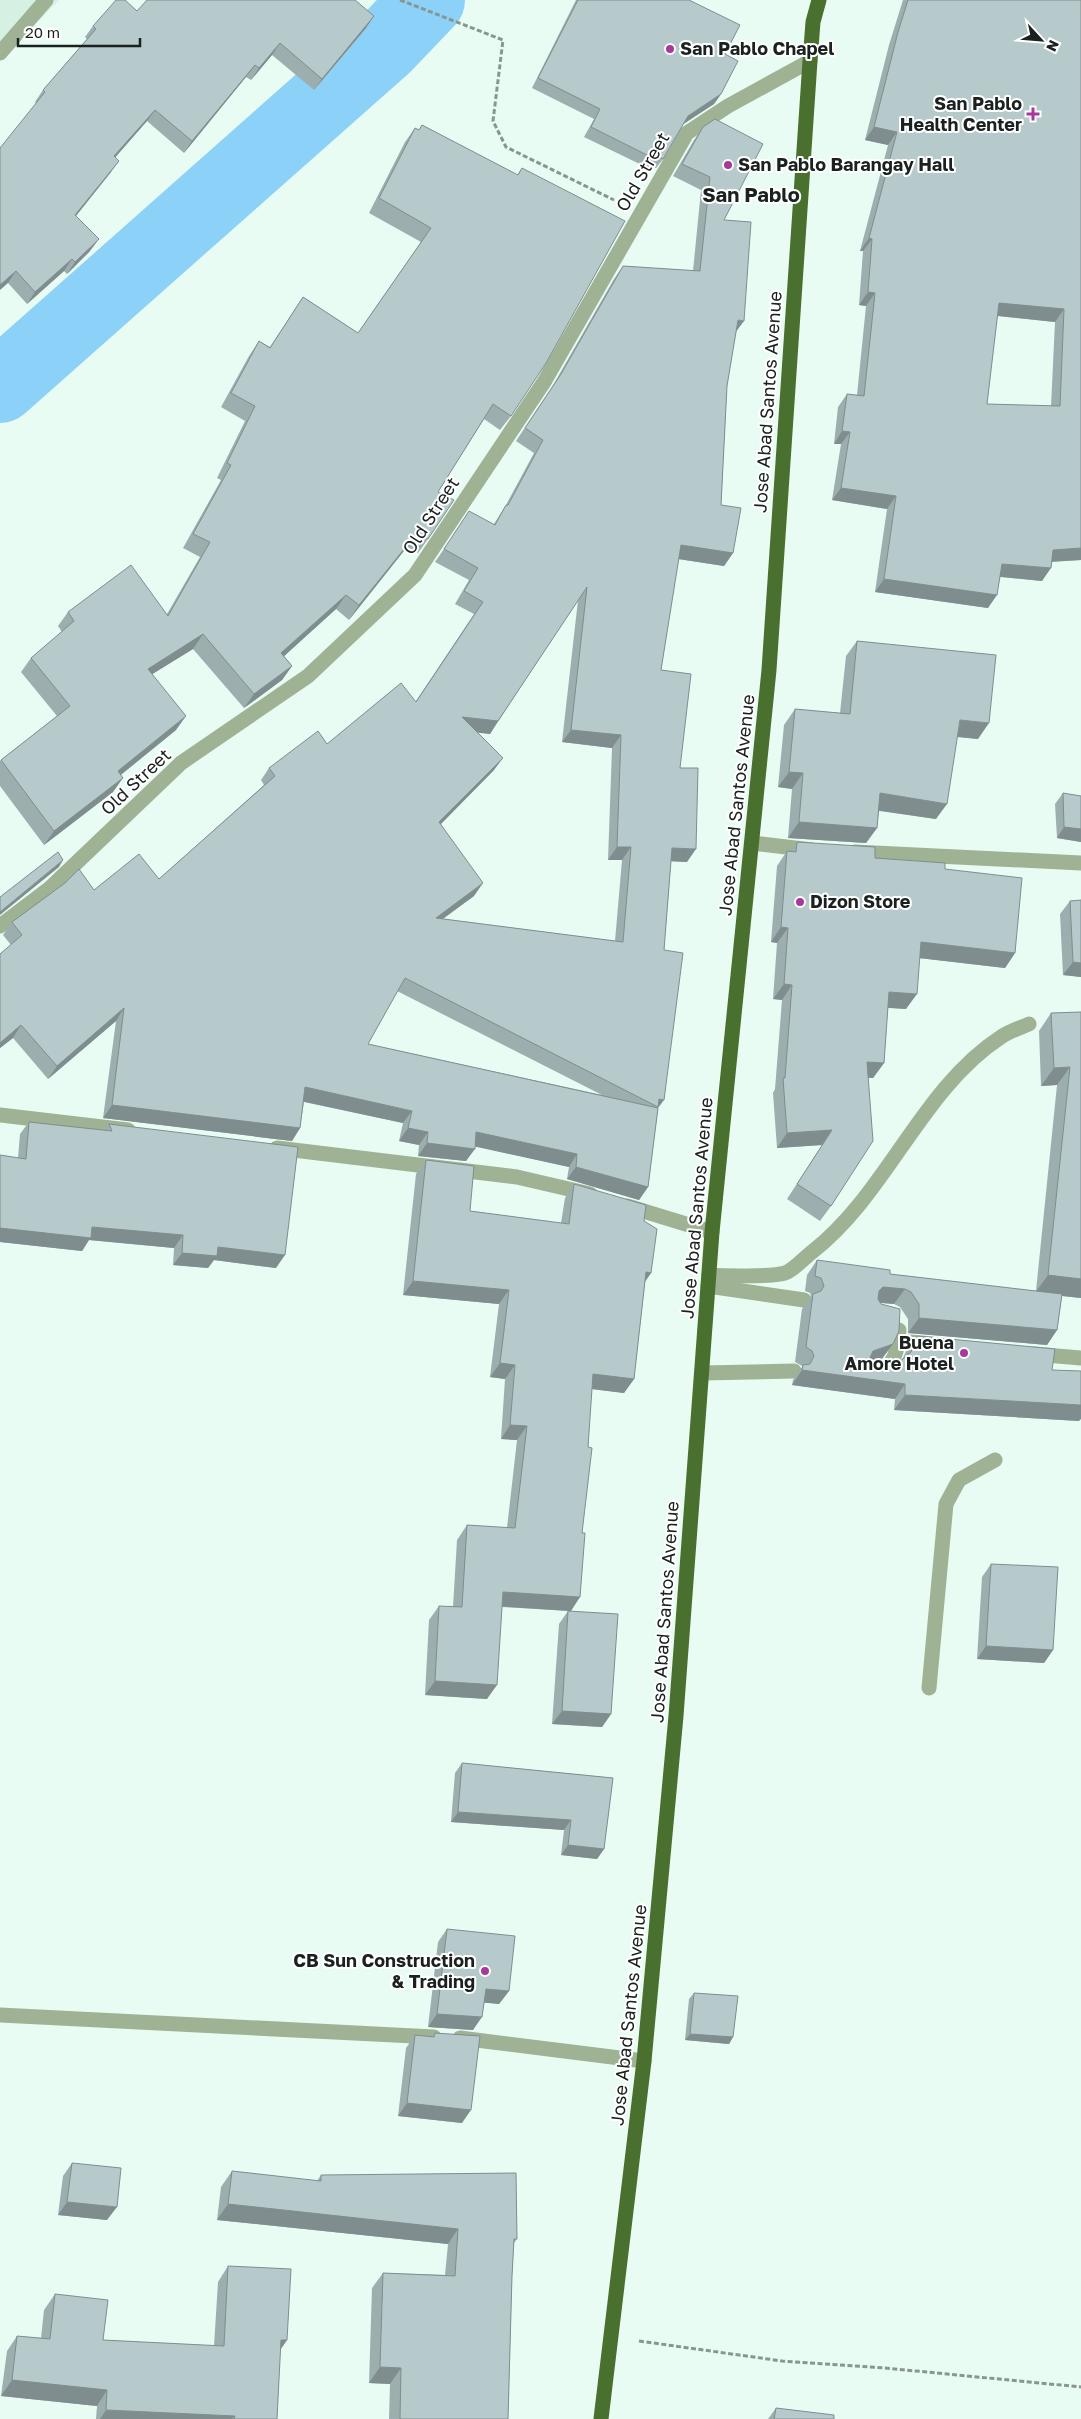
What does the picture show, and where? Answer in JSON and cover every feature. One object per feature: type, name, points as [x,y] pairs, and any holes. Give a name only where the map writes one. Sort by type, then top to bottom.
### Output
[{"type":"highway","name":"Jose Abad Santos Avenue","points":[[601,2419],[644,2062],[678,1690],[712,1232],[769,660],[810,61],[813,22],[819,0]]},
{"type":"street","points":[[0,53],[46,0]]},
{"type":"street","name":"Old Street","points":[[0,926],[50,888],[181,764],[308,676],[415,574],[544,382],[687,133],[728,106],[810,61]]},
{"type":"street","points":[[752,843],[833,851],[1081,864]]},
{"type":"street","points":[[708,1280],[785,1273],[825,1242],[849,1217],[890,1166],[928,1109],[971,1062],[1002,1036],[1029,1024]]},
{"type":"street","points":[[0,1115],[146,1132]]},
{"type":"street","points":[[263,1146],[517,1177],[607,1200],[712,1232]]},
{"type":"street","points":[[708,1280],[804,1300]]},
{"type":"street","points":[[868,1373],[883,1370],[890,1366],[898,1341],[899,1320],[893,1313]]},
{"type":"street","points":[[898,1341],[946,1345]]},
{"type":"street","points":[[1023,1353],[1081,1358]]},
{"type":"street","points":[[702,1373],[794,1371]]},
{"type":"street","points":[[929,1688],[946,1504],[959,1480],[995,1460]]},
{"type":"street","points":[[0,2015],[458,2038],[644,2062]]},
{"type":"path","points":[[400,0],[503,40],[493,121],[506,147],[640,212]]},
{"type":"path","points":[[611,2338],[782,2361],[884,2368],[1081,2387]]},
{"type":"shaded area","points":[[0,0],[59,0],[0,61]]},
{"type":"building","points":[[116,0],[125,0],[137,11],[147,0],[355,0],[374,16],[322,79],[280,43],[259,68],[255,65],[192,141],[155,110],[114,156],[119,161],[75,215],[99,239],[75,262],[72,259],[35,292],[16,271],[0,285],[0,148],[45,92],[43,90],[96,29],[93,26]]},
{"type":"building","points":[[578,0],[689,0],[740,25],[725,54],[738,61],[721,94],[688,116],[663,159],[658,156],[657,160],[591,127],[600,109],[538,78]]},
{"type":"building","points":[[908,0],[1081,0],[1081,548],[1053,550],[1051,568],[1002,564],[997,595],[884,579],[896,496],[841,488],[850,432],[842,431],[847,394],[864,396],[875,293],[868,292],[872,239],[869,238],[897,132],[874,127]],"holes":[[[999,303],[1064,309],[1060,406],[987,404]]]},
{"type":"building","points":[[715,119],[763,144],[724,220],[751,222],[744,321],[738,320],[727,386],[721,505],[741,508],[733,553],[681,545],[661,670],[691,674],[680,768],[698,768],[696,849],[672,848],[664,950],[683,953],[664,1100],[659,1099],[658,1107],[405,978],[368,1044],[658,1108],[648,1187],[576,1167],[577,1154],[476,1132],[475,1149],[427,1143],[428,1132],[408,1128],[412,1111],[305,1087],[300,1128],[112,1105],[124,1008],[57,1066],[21,1025],[0,1043],[0,954],[22,935],[12,922],[65,883],[79,869],[94,890],[139,854],[159,879],[275,776],[269,768],[318,731],[327,744],[401,683],[416,702],[483,602],[464,591],[478,568],[444,549],[469,511],[495,525],[506,505],[508,505],[543,440],[525,428],[561,374],[623,266],[700,271],[710,177],[682,164],[703,127]],"holes":[[[587,587],[571,730],[621,735],[617,847],[631,847],[623,942],[436,918],[483,883],[439,822],[503,758],[462,717],[498,721]]]},
{"type":"building","points":[[422,125],[518,175],[522,168],[625,221],[546,363],[511,416],[493,404],[438,492],[454,500],[428,539],[417,533],[359,605],[346,595],[281,653],[292,666],[254,694],[203,634],[148,669],[186,716],[118,771],[123,778],[54,831],[1,760],[70,706],[31,658],[74,621],[68,612],[131,565],[168,616],[210,542],[193,534],[231,465],[227,463],[255,406],[231,393],[259,341],[270,348],[303,297],[358,333],[431,228],[379,198],[415,128],[419,130]]},
{"type":"building","points":[[857,641],[996,655],[989,723],[960,720],[947,804],[880,793],[877,828],[799,822],[803,773],[789,772],[795,709],[850,714]]},
{"type":"building","points":[[1063,793],[1081,796],[1081,829],[1064,827]]},
{"type":"building","points":[[797,842],[875,847],[875,858],[945,863],[945,869],[1022,878],[1015,953],[921,942],[917,994],[889,992],[884,1063],[867,1062],[873,1141],[831,1206],[797,1184],[832,1130],[787,1133],[783,1078],[785,1078],[792,985],[784,984],[788,928],[781,927],[787,851],[796,852]]},
{"type":"building","points":[[58,852],[63,860],[0,912],[0,897]]},
{"type":"building","points":[[1081,900],[1081,963],[1073,962],[1070,901]]},
{"type":"building","points":[[1081,1012],[1081,1279],[1048,1275],[1070,1067],[1054,1068],[1051,1013]]},
{"type":"building","points":[[29,1122],[112,1131],[109,1124],[298,1147],[285,1255],[218,1247],[217,1256],[182,1253],[183,1235],[92,1227],[91,1238],[0,1228],[0,1155],[26,1159]]},
{"type":"building","points":[[426,1160],[474,1166],[470,1211],[569,1224],[574,1184],[646,1205],[644,1221],[657,1229],[651,1273],[646,1272],[634,1379],[593,1374],[588,1447],[592,1448],[582,1533],[585,1533],[580,1597],[503,1592],[497,1685],[435,1681],[439,1606],[462,1607],[467,1525],[515,1528],[527,1426],[510,1425],[515,1365],[500,1363],[509,1290],[413,1281]]},
{"type":"building","points":[[817,1260],[890,1270],[890,1274],[1062,1294],[1057,1330],[919,1318],[919,1304],[911,1292],[905,1289],[883,1287],[879,1291],[878,1299],[881,1304],[900,1309],[899,1331],[893,1344],[873,1351],[869,1360],[876,1367],[897,1364],[911,1352],[917,1336],[1055,1349],[1052,1370],[1081,1371],[1081,1405],[905,1395],[905,1384],[802,1370],[803,1365],[810,1364],[814,1356],[812,1351],[806,1347],[813,1294],[821,1291],[824,1286],[821,1278],[815,1276]]},
{"type":"building","points":[[991,1564],[1058,1567],[1053,1650],[986,1646]]},
{"type":"building","points":[[568,1611],[618,1614],[611,1714],[562,1711]]},
{"type":"building","points":[[462,1763],[613,1778],[604,1849],[568,1845],[571,1820],[458,1812]]},
{"type":"building","points":[[447,1929],[515,1936],[509,1991],[486,1989],[482,2017],[437,2014]]},
{"type":"building","points":[[694,1993],[738,1996],[733,2037],[690,2034]]},
{"type":"building","points":[[435,2033],[480,2036],[471,2110],[407,2103],[415,2035],[434,2037]]},
{"type":"building","points":[[72,2163],[121,2168],[117,2207],[67,2202]]},
{"type":"building","points":[[232,2171],[321,2181],[321,2175],[516,2173],[517,2239],[514,2239],[512,2276],[508,2419],[400,2419],[401,2368],[380,2367],[383,2273],[455,2276],[458,2229],[228,2204]]},
{"type":"building","points":[[228,2266],[291,2269],[287,2340],[281,2340],[277,2419],[234,2419],[235,2416],[106,2410],[107,2390],[12,2380],[17,2336],[50,2339],[55,2294],[108,2300],[103,2340],[224,2346]]},
{"type":"building","points":[[776,2408],[834,2415],[834,2419],[774,2419]]},
{"type":"waterway","points":[[0,386],[385,45],[428,0]]},
{"type":"place","name":"San Pablo Chapel","points":[[670,49]]},
{"type":"place","name":"San Pablo Health Center","points":[[1033,114]]},
{"type":"place","name":"San Pablo Barangay Hall","points":[[728,165]]},
{"type":"place","name":"Dizon Store","points":[[800,902]]},
{"type":"place","name":"Buena Amore Hotel","points":[[964,1353]]},
{"type":"place","name":"CB Sun Construction & Trading","points":[[485,1971]]},
{"type":"district","name":"San Pablo","points":[[751,195]]}]
